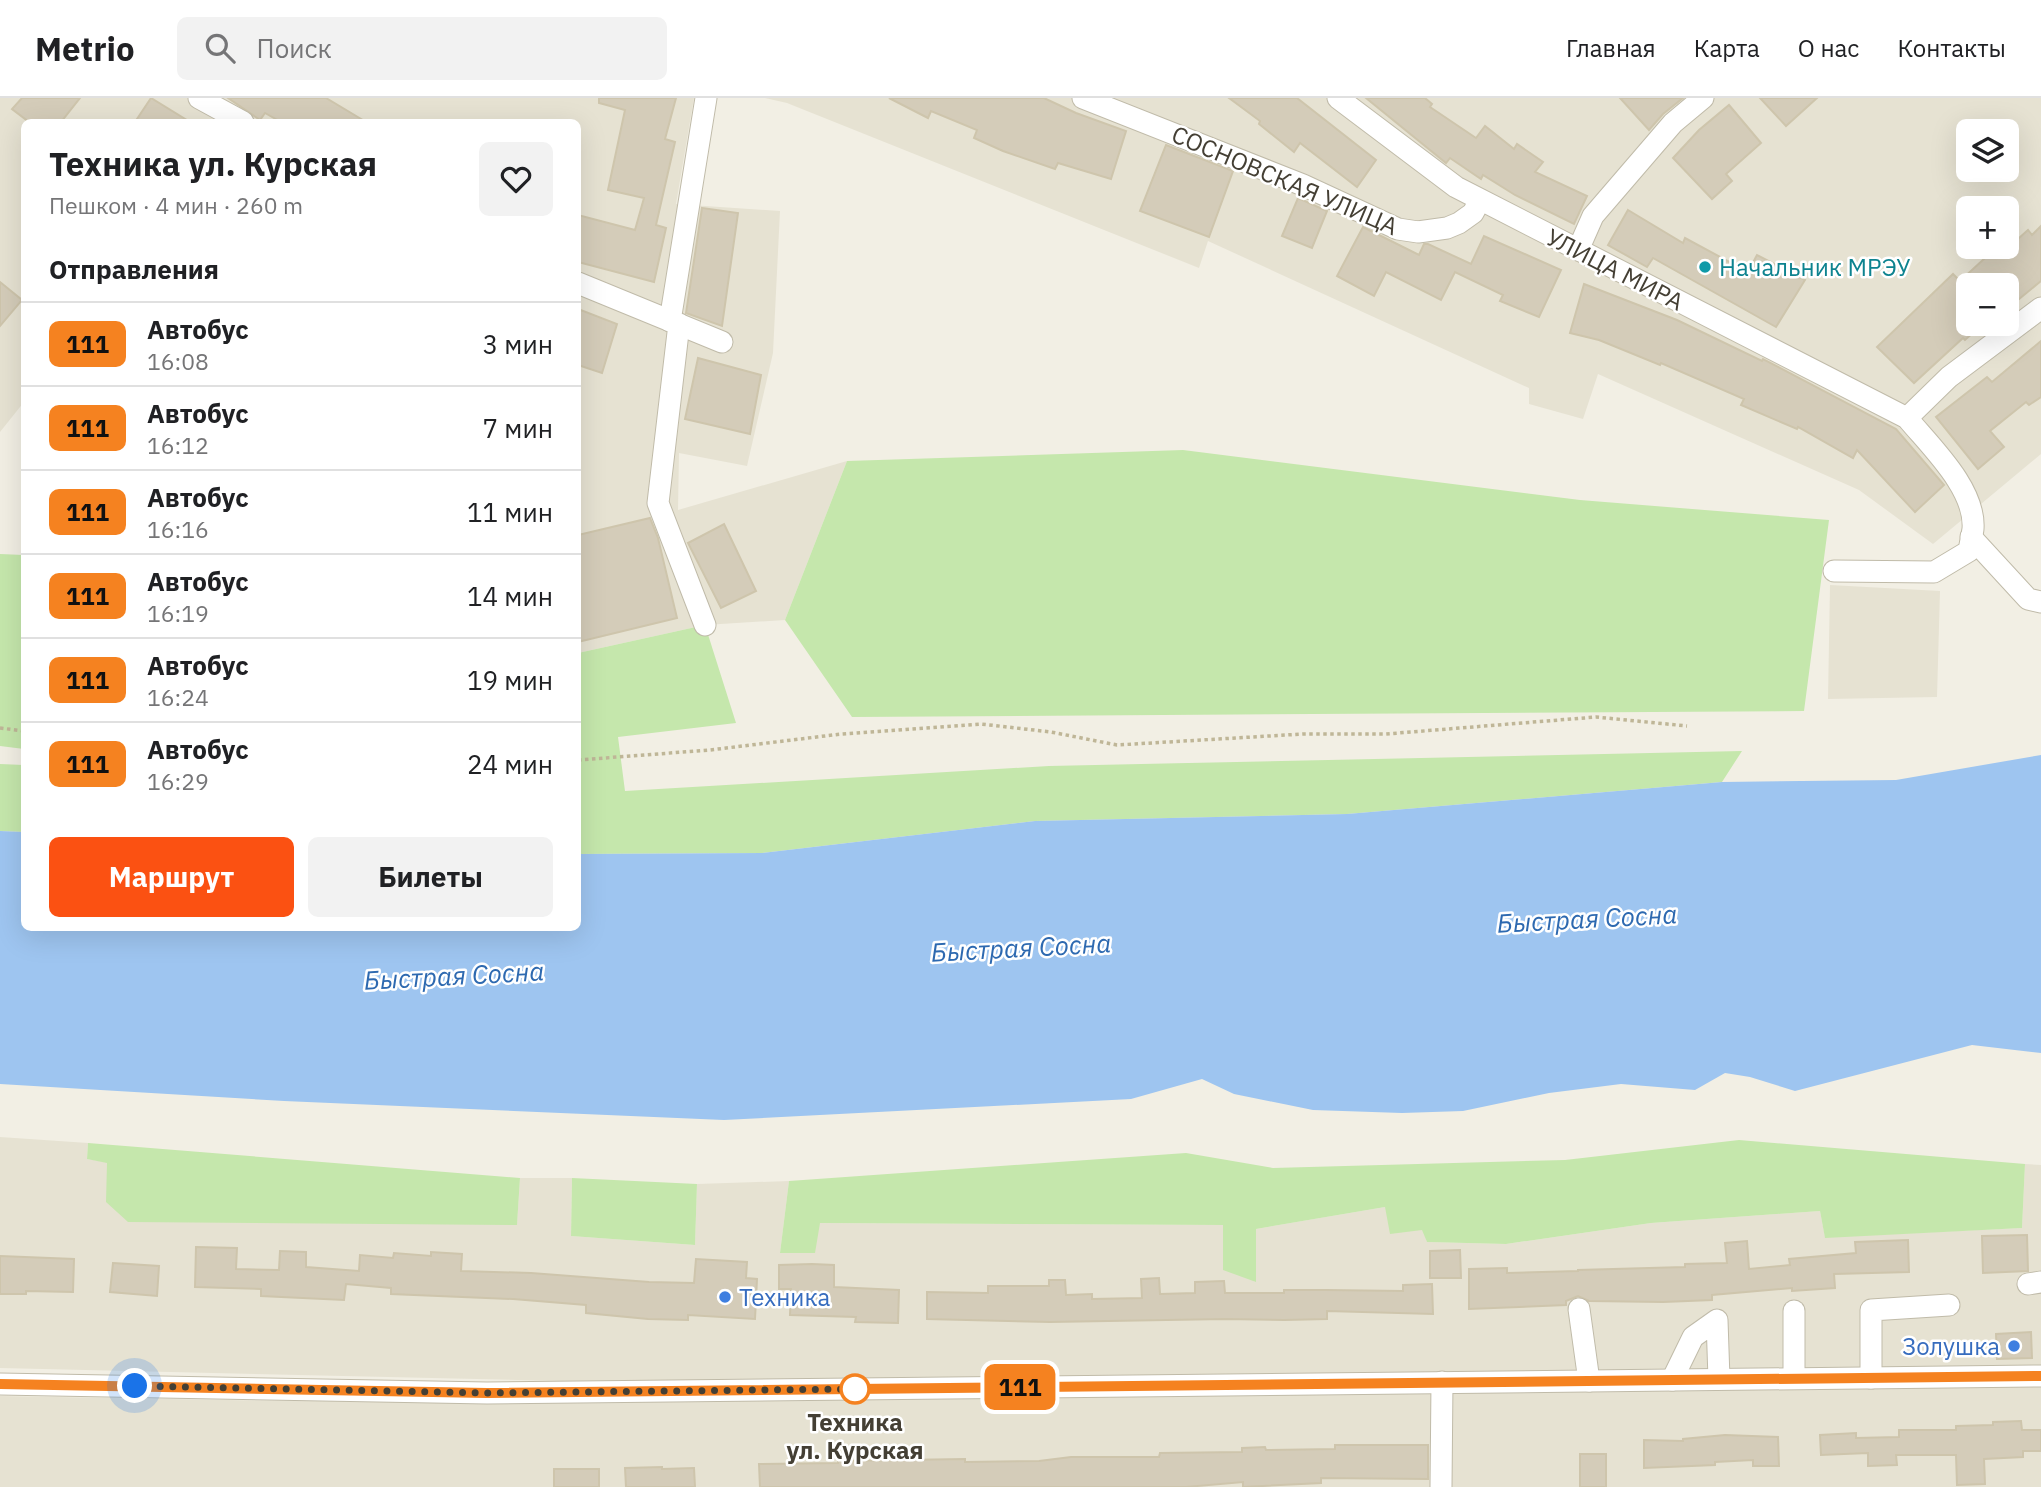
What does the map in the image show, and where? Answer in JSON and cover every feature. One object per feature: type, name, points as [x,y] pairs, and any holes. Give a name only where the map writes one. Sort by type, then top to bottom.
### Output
[{"type":"street","points":[[199,98],[238,119]]},
{"type":"street","points":[[705,625],[657,502],[675,323],[706,98]]},
{"type":"street","name":"СОСНОВСКАЯ УЛИЦА","points":[[1083,98],[1303,185],[1398,229],[1418,232],[1447,228],[1473,213],[1480,200]]},
{"type":"street","name":"УЛИЦА МИРА","points":[[1338,98],[1456,187],[1907,418]]},
{"type":"street","points":[[1578,250],[1593,215],[1672,123],[1703,98]]},
{"type":"street","points":[[581,284],[722,342]]},
{"type":"street","points":[[1834,571],[1934,572],[1969,551],[1973,527],[1966,494],[1955,476],[1907,418],[1949,377],[2041,308]]},
{"type":"street","points":[[1971,537],[2028,599],[2041,602]]},
{"type":"street","points":[[1871,1378],[1871,1310],[1949,1305]]},
{"type":"street","points":[[1579,1309],[1590,1381]]},
{"type":"street","points":[[1794,1311],[1794,1378]]},
{"type":"street","points":[[1672,1380],[1693,1337],[1717,1320],[1719,1379]]},
{"type":"street","points":[[0,1384],[487,1393],[2041,1376]]},
{"type":"street","points":[[1441,1382],[1441,1487]]},
{"type":"path","points":[[581,760],[723,748],[841,734],[981,724],[1051,732],[1117,745],[1303,734],[1385,734],[1597,717],[1687,726]]},
{"type":"path","points":[[0,728],[21,731]]},
{"type":"shaded area","points":[[0,98],[694,98],[676,204],[780,211],[773,353],[747,466],[679,453],[678,510],[847,461],[785,620],[705,625],[581,652],[581,119],[21,119],[21,406],[0,432]]},
{"type":"shaded area","points":[[765,98],[2041,98],[2041,454],[1933,544],[1859,490],[1598,374],[1583,419],[1529,404],[1529,388],[1208,241],[1199,268],[787,103]]},
{"type":"shaded area","points":[[1830,585],[1940,591],[1937,697],[1828,699]]},
{"type":"shaded area","points":[[0,1137],[88,1143],[87,1159],[517,1224],[520,1178],[572,1178],[571,1236],[695,1245],[697,1184],[789,1181],[780,1253],[819,1223],[1223,1225],[1255,1282],[1256,1229],[1385,1207],[1423,1230],[1427,1242],[1506,1244],[1651,1223],[1820,1211],[1825,1237],[2022,1228],[2025,1164],[2041,1165],[2041,1372],[559,1381],[0,1368]]},
{"type":"shaded area","points":[[2041,1381],[2041,1487],[0,1487],[0,1396],[290,1401]]},
{"type":"green space","points":[[1183,450],[1580,500],[1829,520],[1804,711],[852,717],[785,620],[847,461]]},
{"type":"green space","points":[[0,554],[21,555],[21,749],[0,746]]},
{"type":"green space","points":[[705,625],[736,723],[618,737],[625,791],[1049,766],[1742,751],[1722,782],[1347,814],[1035,821],[762,853],[581,854],[581,652]]},
{"type":"green space","points":[[0,764],[21,765],[21,832],[0,831]]},
{"type":"green space","points":[[1739,1140],[2025,1164],[2022,1228],[1825,1238],[1820,1211],[1651,1223],[1506,1244],[1427,1242],[1422,1230],[1390,1234],[1385,1207],[1256,1229],[1256,1282],[1223,1270],[1223,1225],[820,1223],[815,1253],[780,1253],[789,1181],[1186,1153],[1273,1168],[1565,1160]]},
{"type":"green space","points":[[88,1143],[520,1178],[517,1225],[128,1222],[106,1202],[107,1163],[87,1159]]},
{"type":"green space","points":[[572,1178],[697,1184],[695,1245],[571,1236]]},
{"type":"water","name":"Быстрая Сосна","points":[[2041,755],[2041,1053],[1972,1045],[1795,1091],[1750,1077],[1725,1073],[1695,1090],[1621,1084],[1549,1093],[1463,1111],[1402,1113],[1313,1110],[1234,1094],[1202,1079],[1131,1099],[724,1120],[284,1101],[0,1084],[0,831],[21,832],[21,931],[581,931],[581,854],[762,853],[1035,821],[1347,814],[1722,782],[1896,780]]},
{"type":"building","points":[[22,98],[80,98],[63,119],[25,119],[12,109]]},
{"type":"building","points":[[151,98],[185,119],[137,119]]},
{"type":"building","points":[[228,98],[326,98],[361,119],[276,119],[265,113],[259,119]]},
{"type":"building","points":[[599,98],[676,98],[665,139],[675,142],[656,225],[666,228],[654,282],[581,263],[581,216],[635,230],[644,198],[608,190],[625,110],[599,103]]},
{"type":"building","points":[[889,98],[1044,98],[1126,131],[1111,179],[1058,163],[1055,169],[1003,151],[974,138],[977,130],[931,111],[928,118]]},
{"type":"building","points":[[1229,98],[1297,98],[1376,160],[1357,187],[1300,143],[1294,152],[1259,124],[1260,121]]},
{"type":"building","points":[[1366,98],[1425,98],[1432,104],[1430,107],[1476,138],[1485,126],[1514,149],[1517,144],[1543,162],[1535,172],[1587,196],[1574,224],[1515,195],[1483,175],[1481,179],[1450,158],[1446,163]]},
{"type":"building","points":[[1620,98],[1683,98],[1649,130]]},
{"type":"building","points":[[1760,98],[1817,98],[1786,126]]},
{"type":"building","points":[[1729,105],[1761,143],[1726,174],[1732,181],[1712,199],[1673,158],[1699,130]]},
{"type":"building","points":[[1166,145],[1233,171],[1209,237],[1140,211]]},
{"type":"building","points":[[1298,198],[1327,211],[1312,248],[1282,236]]},
{"type":"building","points":[[702,208],[738,213],[722,326],[686,313]]},
{"type":"building","points":[[1628,210],[1683,243],[1685,238],[1748,272],[1757,255],[1805,280],[1776,327],[1653,258],[1647,267],[1608,245]]},
{"type":"building","points":[[2041,226],[2041,281],[2019,299],[2019,273],[1969,273],[1984,259],[2019,259],[2019,238],[2028,230],[2032,235]]},
{"type":"building","points":[[1363,227],[1419,255],[1424,244],[1428,244],[1471,264],[1484,236],[1561,270],[1539,317],[1500,301],[1503,295],[1455,272],[1441,300],[1386,272],[1374,296],[1337,276]]},
{"type":"building","points":[[1953,274],[1956,277],[1956,336],[1970,336],[1965,340],[1963,338],[1914,383],[1877,347]]},
{"type":"building","points":[[0,282],[21,301],[0,326]]},
{"type":"building","points":[[1584,284],[1677,320],[1762,361],[1763,359],[1896,429],[1944,485],[1915,512],[1857,450],[1853,458],[1798,427],[1797,429],[1741,405],[1744,399],[1661,363],[1660,365],[1599,340],[1570,333]]},
{"type":"building","points":[[581,310],[617,324],[602,373],[581,366]]},
{"type":"building","points":[[2041,341],[2041,397],[2029,405],[2026,402],[1990,431],[2004,447],[1978,469],[1936,417],[1987,377],[1992,382]]},
{"type":"building","points":[[698,358],[761,375],[750,434],[685,419]]},
{"type":"building","points":[[650,518],[658,538],[677,618],[581,641],[581,534]]},
{"type":"building","points":[[724,524],[756,591],[721,608],[688,543]]},
{"type":"building","points":[[2027,1235],[2028,1271],[1983,1273],[1982,1236]]},
{"type":"building","points":[[1908,1240],[1909,1272],[1834,1274],[1835,1288],[1792,1291],[1792,1288],[1712,1295],[1712,1300],[1663,1302],[1589,1301],[1578,1296],[1566,1301],[1566,1305],[1469,1309],[1469,1269],[1507,1268],[1507,1273],[1727,1263],[1725,1243],[1747,1241],[1749,1269],[1790,1265],[1789,1259],[1856,1253],[1855,1242]]},
{"type":"building","points":[[196,1247],[237,1248],[236,1269],[279,1270],[280,1251],[306,1252],[306,1267],[359,1271],[360,1255],[393,1258],[394,1253],[431,1256],[431,1252],[462,1254],[461,1271],[649,1282],[694,1283],[696,1259],[747,1262],[746,1278],[757,1279],[755,1319],[688,1315],[688,1320],[648,1319],[586,1313],[586,1305],[391,1294],[391,1288],[346,1284],[344,1300],[261,1296],[261,1289],[195,1287]]},
{"type":"building","points":[[1460,1250],[1461,1278],[1430,1278],[1430,1251]]},
{"type":"building","points":[[0,1256],[74,1259],[73,1292],[26,1291],[26,1294],[0,1294]]},
{"type":"building","points":[[113,1263],[159,1266],[157,1296],[110,1292]]},
{"type":"building","points":[[779,1265],[834,1265],[834,1287],[899,1290],[898,1323],[855,1322],[856,1317],[790,1315],[791,1289],[779,1289]]},
{"type":"building","points":[[1159,1278],[1160,1294],[1195,1293],[1195,1282],[1224,1281],[1225,1293],[1284,1293],[1284,1290],[1403,1291],[1403,1285],[1432,1284],[1433,1314],[1327,1311],[1327,1319],[1284,1320],[1050,1322],[927,1319],[927,1292],[988,1293],[988,1286],[1049,1286],[1049,1280],[1065,1280],[1066,1295],[1092,1294],[1092,1299],[1142,1298],[1141,1279]]},
{"type":"building","name":"Золушка","points":[[2031,1332],[2032,1358],[1997,1359],[1996,1334]]},
{"type":"building","points":[[2021,1421],[2022,1430],[2041,1430],[2041,1451],[2023,1451],[2023,1457],[1984,1459],[1985,1484],[1957,1485],[1956,1455],[1896,1455],[1897,1465],[1868,1466],[1868,1453],[1821,1455],[1820,1435],[1856,1433],[1856,1438],[1899,1437],[1899,1430],[1956,1430],[1956,1426]]},
{"type":"building","points":[[1725,1435],[1778,1437],[1779,1466],[1753,1466],[1753,1460],[1715,1462],[1715,1465],[1644,1468],[1644,1440],[1683,1441]]},
{"type":"building","points":[[1335,1445],[1428,1445],[1428,1479],[1321,1478],[1321,1483],[1243,1487],[1243,1482],[1186,1487],[760,1487],[759,1464],[965,1459],[965,1462],[1039,1461],[1071,1457],[1159,1457],[1160,1453],[1242,1452],[1242,1448],[1265,1447],[1266,1450],[1335,1449]]},
{"type":"building","points":[[1580,1454],[1606,1454],[1606,1487],[1580,1487]]},
{"type":"building","points":[[625,1468],[694,1468],[695,1487],[626,1487]]},
{"type":"building","points":[[554,1469],[599,1469],[599,1487],[554,1487]]},
{"type":"bus line","name":"111","points":[[0,1384],[487,1393],[2041,1376]]},
{"type":"place","name":"Начальник МРЭУ","points":[[1705,267]]},
{"type":"place","name":"Техника","points":[[725,1297]]},
{"type":"place","name":"Золушка","points":[[2014,1346]]},
{"type":"place","name":"Техника ул. Курская","points":[[855,1389]]},
{"type":"route","points":[[135,1386],[487,1393],[855,1389]]}]
